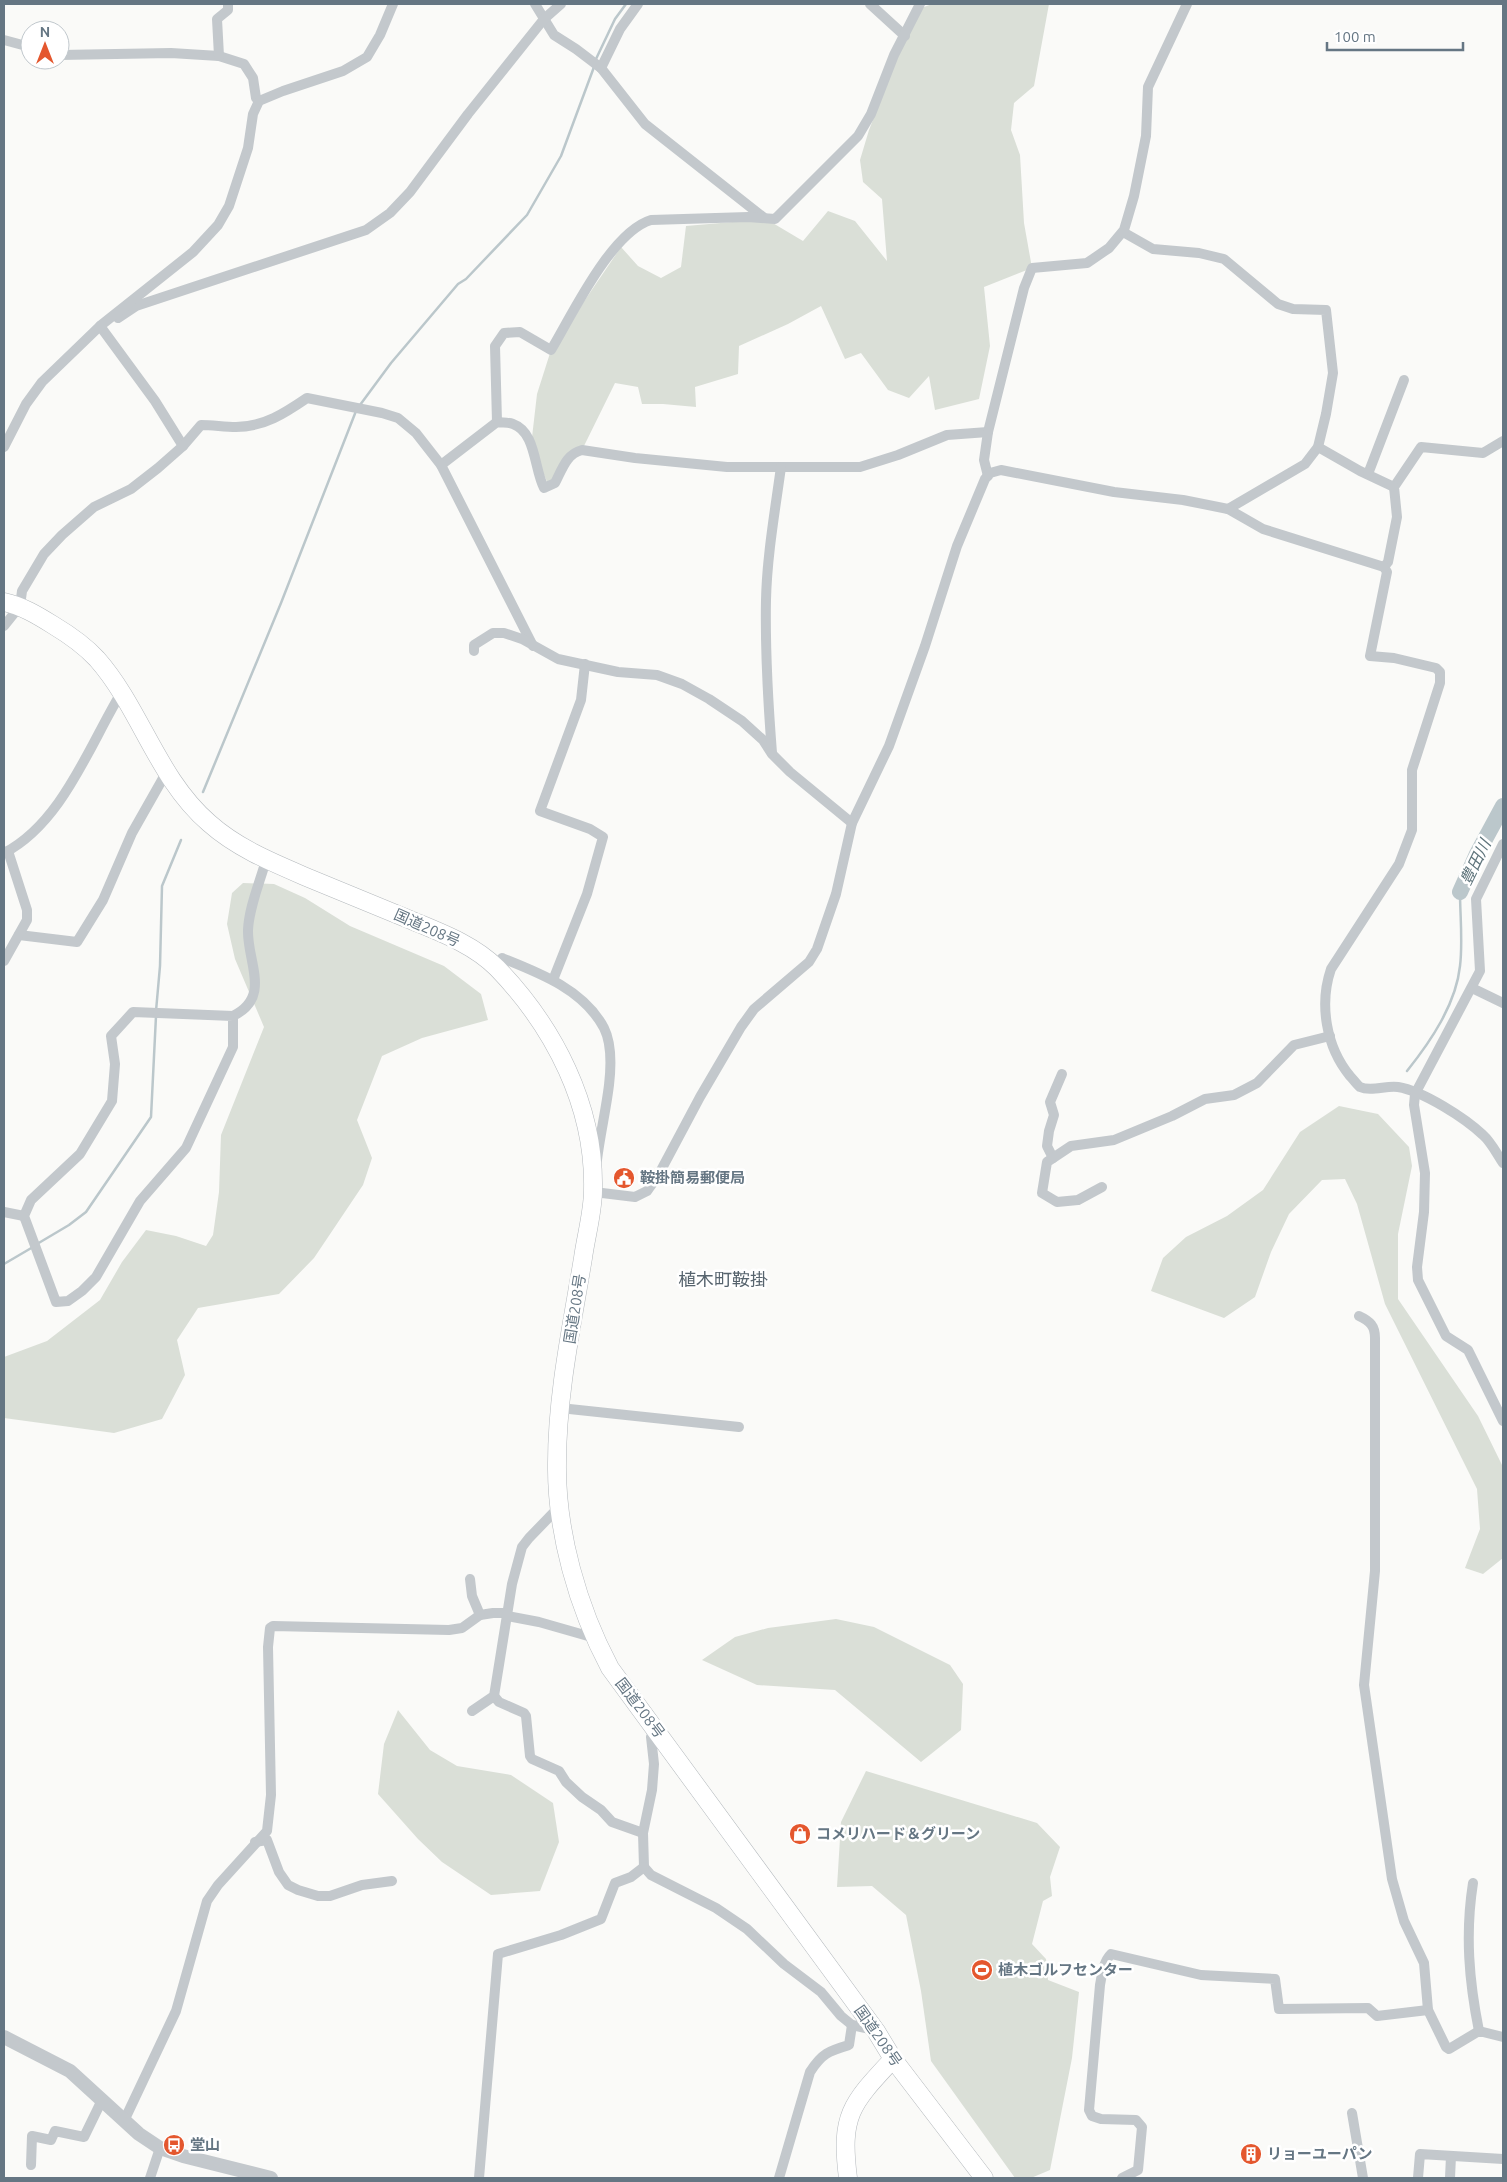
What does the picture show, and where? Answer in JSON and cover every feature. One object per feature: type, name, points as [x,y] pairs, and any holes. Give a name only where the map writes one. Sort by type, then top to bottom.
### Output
[{"type":"highway","name":"国道208号","points":[[12,604],[66,633],[96,658],[121,694],[166,773],[188,804],[212,826],[266,860],[439,932],[476,951],[495,966],[529,1006],[552,1038],[568,1071],[582,1110],[591,1149],[594,1192],[560,1408],[557,1463],[559,1507],[565,1541],[592,1635],[610,1668],[876,2031],[893,2059],[984,2178]]},
{"type":"highway","points":[[848,2178],[845,2133],[850,2115],[857,2100],[867,2086],[893,2059]]},
{"type":"street","points":[[219,56],[217,19],[228,10],[228,4]]},
{"type":"street","points":[[4,447],[26,404],[42,382],[102,328],[193,252],[218,225],[229,206],[248,148],[253,114],[259,101],[343,71],[367,57],[380,35],[394,4]]},
{"type":"street","points":[[535,4],[554,35],[576,48],[601,68],[645,124],[766,219]]},
{"type":"street","points":[[102,328],[136,306],[366,230],[390,213],[410,192],[468,114],[544,19],[561,4]]},
{"type":"street","points":[[601,68],[620,29],[638,4]]},
{"type":"street","points":[[870,4],[905,36]]},
{"type":"street","points":[[497,422],[495,346],[498,339],[504,333],[520,332],[552,350],[598,270],[623,240],[642,223],[652,220],[738,217],[775,219],[858,136],[871,114],[894,55],[920,4]]},
{"type":"street","points":[[988,476],[984,460],[988,432],[1024,288],[1032,268],[1087,263],[1109,248],[1122,232],[1134,196],[1146,136],[1148,87],[1187,4]]},
{"type":"street","points":[[4,40],[20,44]]},
{"type":"street","points":[[70,55],[171,53],[219,56],[244,64],[253,78],[256,98],[259,101]]},
{"type":"street","points":[[1122,232],[1153,249],[1200,254],[1224,259],[1278,304],[1293,308],[1326,310],[1333,373],[1318,447],[1305,464],[1228,509]]},
{"type":"street","points":[[102,328],[154,400],[183,446]]},
{"type":"street","points":[[1368,474],[1404,380]]},
{"type":"street","points":[[4,626],[12,604],[44,554],[62,535],[94,507],[131,489],[183,446],[201,425],[252,426],[275,419],[307,398],[398,418],[416,433],[441,465],[533,646]]},
{"type":"street","points":[[441,465],[497,422],[513,424],[527,434],[538,477],[544,488],[555,483],[564,463],[575,452],[582,450],[635,458],[728,467],[860,467],[898,455],[947,435],[988,432]]},
{"type":"street","points":[[1384,567],[1388,562],[1397,517],[1394,487],[1421,447],[1483,453],[1503,441]]},
{"type":"street","points":[[1318,447],[1394,487]]},
{"type":"street","points":[[772,754],[768,712],[766,600],[768,562],[781,468]]},
{"type":"street","points":[[495,966],[502,958],[534,970],[553,980],[595,1015],[605,1030],[610,1055],[609,1083],[600,1136],[594,1192],[635,1197],[647,1191],[741,1027],[754,1009],[810,962],[817,949],[836,894],[852,823],[889,746],[930,631],[957,546],[990,473],[1001,470],[1114,492],[1183,500],[1228,509],[1263,529],[1384,567]]},
{"type":"street","points":[[1384,567],[1386,572],[1370,656],[1417,663],[1436,668],[1440,672],[1440,683],[1412,770],[1412,830],[1407,845],[1399,864],[1331,969],[1326,984],[1326,1020],[1334,1049],[1344,1069],[1359,1087],[1394,1086],[1404,1088],[1439,1104],[1466,1121],[1484,1136],[1503,1163]]},
{"type":"street","points":[[474,652],[474,645],[493,633],[504,633],[522,639],[558,659],[618,672],[657,675],[682,684],[709,698],[742,721],[763,740],[772,754],[790,772],[852,823]]},
{"type":"street","points":[[553,980],[587,894],[603,837],[590,829],[540,811],[568,739],[580,700],[585,664]]},
{"type":"street","points":[[4,961],[27,920],[27,910],[6,852],[32,832],[59,803],[121,694]]},
{"type":"street","points":[[19,935],[77,942],[103,900],[132,833],[166,773]]},
{"type":"street","points":[[1503,844],[1476,898],[1480,971],[1415,1094],[1414,1105],[1425,1173],[1424,1212],[1417,1267],[1418,1280],[1446,1336],[1468,1350],[1503,1421]]},
{"type":"street","points":[[233,1016],[233,1046],[186,1148],[140,1201],[96,1277],[82,1291],[68,1301],[56,1302],[24,1216],[31,1200],[80,1154],[112,1101],[115,1064],[111,1036],[133,1012],[233,1016],[243,1011],[249,1003],[256,985],[248,931],[252,908],[266,860]]},
{"type":"street","points":[[1472,988],[1503,1003]]},
{"type":"street","points":[[1102,1186],[1078,1200],[1057,1202],[1042,1194],[1047,1162],[1071,1146],[1114,1140],[1172,1116],[1205,1099],[1234,1095],[1257,1083],[1294,1045],[1330,1036]]},
{"type":"street","points":[[1053,1158],[1047,1146],[1048,1131],[1054,1115],[1050,1102],[1062,1074]]},
{"type":"street","points":[[4,1212],[24,1216]]},
{"type":"street","points":[[1359,1316],[1372,1324],[1375,1338],[1375,1571],[1364,1685],[1392,1879],[1404,1921],[1424,1963],[1428,2010],[1446,2047],[1449,2049],[1479,2031],[1503,2036]]},
{"type":"street","points":[[560,1408],[739,1427]]},
{"type":"street","points":[[472,1711],[494,1696],[512,1584],[522,1547],[559,1507]]},
{"type":"street","points":[[470,1579],[472,1596],[480,1616]]},
{"type":"street","points":[[124,2121],[176,2011],[207,1900],[255,1842],[267,1832],[271,1814],[268,1647],[270,1628],[273,1626],[449,1630],[462,1628],[480,1616],[493,1613],[539,1622],[588,1636],[592,1635]]},
{"type":"street","points":[[494,1696],[499,1702],[524,1713],[526,1716],[530,1756],[532,1759],[559,1771],[566,1782],[582,1797],[601,1810],[612,1822],[643,1833]]},
{"type":"street","points":[[656,1729],[651,1738],[654,1764],[652,1790],[643,1833],[644,1867],[652,1875],[716,1908],[747,1929],[784,1964],[822,1992],[852,2025],[876,2031]]},
{"type":"street","points":[[255,1842],[267,1840],[279,1872],[288,1886],[318,1896],[330,1896],[362,1885],[392,1881]]},
{"type":"street","points":[[478,2178],[498,1954],[561,1935],[601,1920],[615,1883],[631,1876],[644,1867]]},
{"type":"street","points":[[1473,1883],[1469,1906],[1469,1973],[1479,2031]]},
{"type":"street","points":[[1122,2178],[1138,2170],[1142,2127],[1136,2120],[1101,2119],[1092,2116],[1089,2110],[1100,1985],[1103,1970],[1108,1956],[1111,1954],[1201,1975],[1275,1979],[1279,2009],[1368,2008],[1377,2016],[1428,2010]]},
{"type":"street","points":[[779,2178],[810,2072],[817,2060],[830,2050],[849,2045],[852,2025]]},
{"type":"street","points":[[4,2037],[70,2071],[124,2121],[160,2148],[271,2178]]},
{"type":"street","points":[[31,2165],[32,2136],[50,2140],[55,2131],[84,2137],[102,2100]]},
{"type":"street","points":[[1352,2113],[1363,2178]]},
{"type":"street","points":[[150,2178],[160,2148]]},
{"type":"street","points":[[1418,2178],[1420,2154],[1503,2159]]},
{"type":"street","points":[[1450,2178],[1451,2156]]},
{"type":"shaded area","points":[[932,4],[1049,4],[1034,86],[1014,103],[1011,130],[1020,155],[1024,223],[1032,268],[984,287],[990,346],[979,399],[935,410],[929,376],[909,398],[888,390],[861,353],[845,359],[821,306],[788,324],[739,346],[738,374],[695,387],[696,407],[642,404],[638,387],[615,383],[582,450],[549,486],[531,446],[537,394],[551,350],[621,247],[638,266],[661,278],[681,267],[686,226],[766,219],[803,241],[828,211],[855,221],[887,261],[882,199],[863,182],[860,160],[869,130],[916,10]]},
{"type":"shaded area","points":[[243,883],[274,884],[305,898],[350,926],[444,966],[481,994],[488,1020],[422,1038],[382,1056],[357,1120],[372,1158],[363,1185],[314,1258],[279,1294],[198,1308],[177,1340],[185,1375],[162,1419],[114,1433],[4,1418],[4,1357],[47,1341],[100,1300],[122,1262],[146,1230],[176,1236],[206,1246],[213,1235],[219,1192],[221,1135],[264,1027],[235,959],[227,924],[232,893]]},
{"type":"shaded area","points":[[1339,1106],[1378,1114],[1409,1147],[1412,1166],[1398,1234],[1398,1299],[1478,1416],[1502,1465],[1503,1558],[1483,1574],[1465,1568],[1480,1529],[1477,1489],[1385,1304],[1357,1204],[1345,1179],[1322,1180],[1289,1214],[1271,1252],[1255,1297],[1224,1318],[1151,1291],[1163,1258],[1186,1237],[1227,1216],[1263,1190],[1300,1132]]},
{"type":"shaded area","points":[[836,1619],[874,1627],[950,1665],[963,1684],[961,1730],[921,1762],[835,1690],[757,1685],[702,1660],[735,1637],[768,1628]]},
{"type":"shaded area","points":[[398,1710],[430,1750],[457,1766],[511,1775],[553,1803],[559,1842],[540,1891],[491,1895],[442,1862],[418,1839],[378,1794],[384,1744]]},
{"type":"shaded area","name":"植木ゴルフセンター","points":[[866,1771],[1037,1823],[1060,1847],[1050,1877],[1052,1896],[1043,1901],[1032,1944],[1046,1959],[1048,1980],[1079,1992],[1072,2058],[1050,2170],[1031,2178],[1015,2178],[931,2061],[921,1991],[906,1915],[872,1886],[837,1887],[841,1822]]},
{"type":"waterway","points":[[596,59],[615,19],[626,4]]},
{"type":"waterway","points":[[360,405],[391,363],[458,284],[466,279],[527,215],[561,156],[594,67]]},
{"type":"waterway","points":[[203,792],[281,603],[356,411]]},
{"type":"waterway","name":"豊田川","points":[[1460,892],[1477,854],[1503,806]]},
{"type":"waterway","points":[[156,1011],[160,966],[162,886],[181,840]]},
{"type":"waterway","points":[[1407,1071],[1441,1022],[1458,980],[1461,957],[1460,892]]},
{"type":"waterway","points":[[37,1244],[69,1225],[86,1212],[151,1117],[156,1016]]},
{"type":"waterway","points":[[4,1264],[33,1247]]},
{"type":"place","name":"鞍掛簡易郵便局","points":[[624,1178]]},
{"type":"place","name":"コメリハード＆グリーン","points":[[800,1834]]},
{"type":"place","name":"植木ゴルフセンター","points":[[982,1970]]},
{"type":"place","name":"堂山","points":[[174,2145]]},
{"type":"place","name":"リョーユーパン","points":[[1251,2154]]},
{"type":"district","name":"植木町鞍掛","points":[[723,1280]]}]
